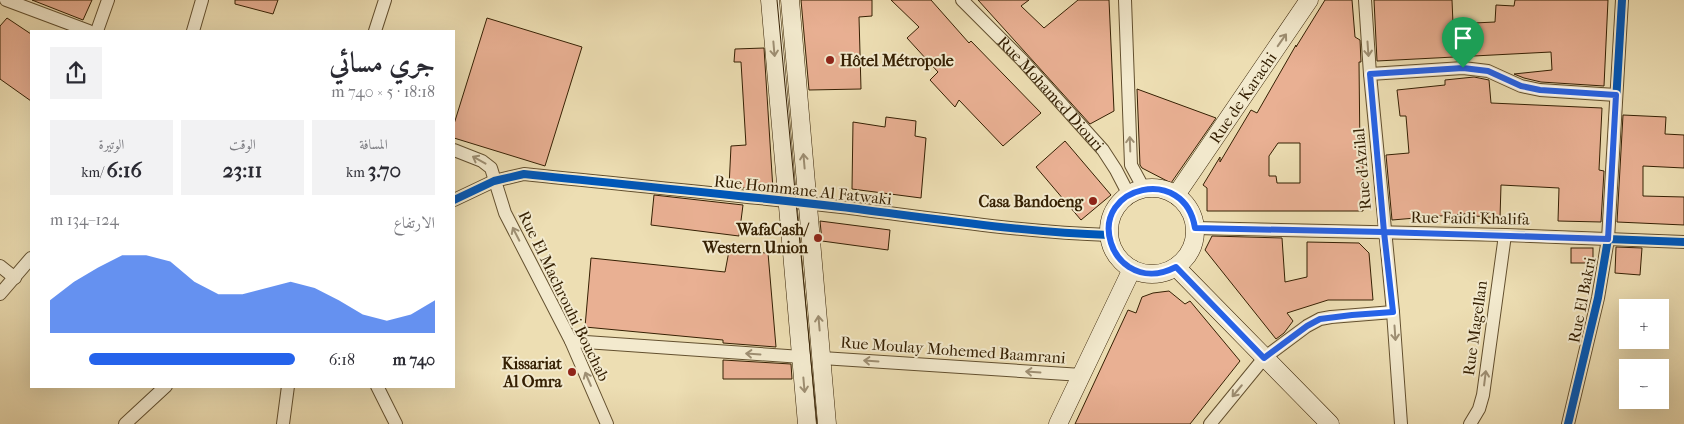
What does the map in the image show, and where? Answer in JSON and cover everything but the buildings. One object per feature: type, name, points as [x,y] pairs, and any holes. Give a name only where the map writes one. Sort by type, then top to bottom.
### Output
[{"type":"street","points":[[6,0],[86,30]]},
{"type":"street","points":[[97,30],[108,0]]},
{"type":"street","points":[[193,30],[202,0]]},
{"type":"street","points":[[375,30],[385,0]]},
{"type":"street","points":[[770,0],[807,424]]},
{"type":"street","points":[[790,0],[827,424]]},
{"type":"street","name":"Rue Mohamed Diouri","points":[[962,0],[1022,60],[1137,192]]},
{"type":"street","points":[[1126,0],[1131,165],[1137,192]]},
{"type":"street","name":"Rue de Karachi","points":[[1176,195],[1310,0]]},
{"type":"street","name":"Rue d'Azilal","points":[[1366,0],[1370,74],[1393,312],[1401,424]]},
{"type":"street","name":"Rue El Bakri","points":[[1568,424],[1598,298],[1608,239],[1622,0]]},
{"type":"street","points":[[1370,74],[1463,68],[1478,69],[1500,75],[1521,86],[1540,90],[1616,95]]},
{"type":"street","points":[[455,150],[482,161],[491,168],[494,181]]},
{"type":"street","name":"Rue Hommane Al Fatwaki","points":[[455,200],[494,181],[524,174],[808,203],[985,226],[1072,234],[1109,235]]},
{"type":"street","name":"Rue El Machrouhi Bouchab","points":[[494,181],[505,213],[571,341],[607,424]]},
{"type":"street","points":[[1160,189],[1176,195],[1190,211],[1195,228],[1192,248],[1184,260],[1176,267],[1161,273],[1144,274],[1132,269],[1118,258],[1109,235],[1109,225],[1118,204],[1137,192],[1160,189]]},
{"type":"street","name":"Rue Faidi Khalifa","points":[[1195,228],[1505,235],[1684,242]]},
{"type":"street","name":"Rue Magellan","points":[[1470,424],[1479,409],[1482,395],[1505,235]]},
{"type":"street","points":[[0,294],[30,259]]},
{"type":"street","points":[[0,266],[15,278]]},
{"type":"street","points":[[1176,267],[1330,424]]},
{"type":"street","points":[[1058,424],[1132,269]]},
{"type":"street","points":[[1210,424],[1264,358],[1307,326],[1320,319],[1393,312]]},
{"type":"street","points":[[571,341],[802,357]]},
{"type":"street","name":"Rue Moulay Mohemed Baamrani","points":[[822,358],[1082,375]]},
{"type":"street","points":[[125,424],[164,388]]},
{"type":"street","points":[[283,424],[288,388]]},
{"type":"street","points":[[379,388],[396,424]]},
{"type":"tram line","points":[[777,0],[817,424]]},
{"type":"cycle path","points":[[1568,424],[1598,298],[1608,239],[1622,0]]},
{"type":"cycle path","points":[[455,200],[494,181],[524,174],[841,207],[1008,228],[1109,235]]},
{"type":"cycle path","points":[[1195,228],[1505,235],[1684,242]]},
{"type":"place","name":"Hôtel Métropole","points":[[830,60]]},
{"type":"place","name":"Casa Bandoeng","points":[[1093,201]]},
{"type":"place","name":"WafaCash/ Western Union","points":[[818,238]]},
{"type":"place","name":"Kissariat Al Omra","points":[[572,372]]},
{"type":"route","points":[[1463,68],[1370,74],[1384,232],[1195,228],[1190,211],[1179,198],[1166,191],[1150,188],[1139,190],[1118,204],[1109,225],[1111,245],[1115,254],[1125,265],[1144,274],[1161,273],[1176,267],[1264,358],[1307,326],[1320,319],[1393,312],[1384,232],[1608,239],[1616,95],[1540,90],[1521,86],[1488,71],[1463,68]]}]
